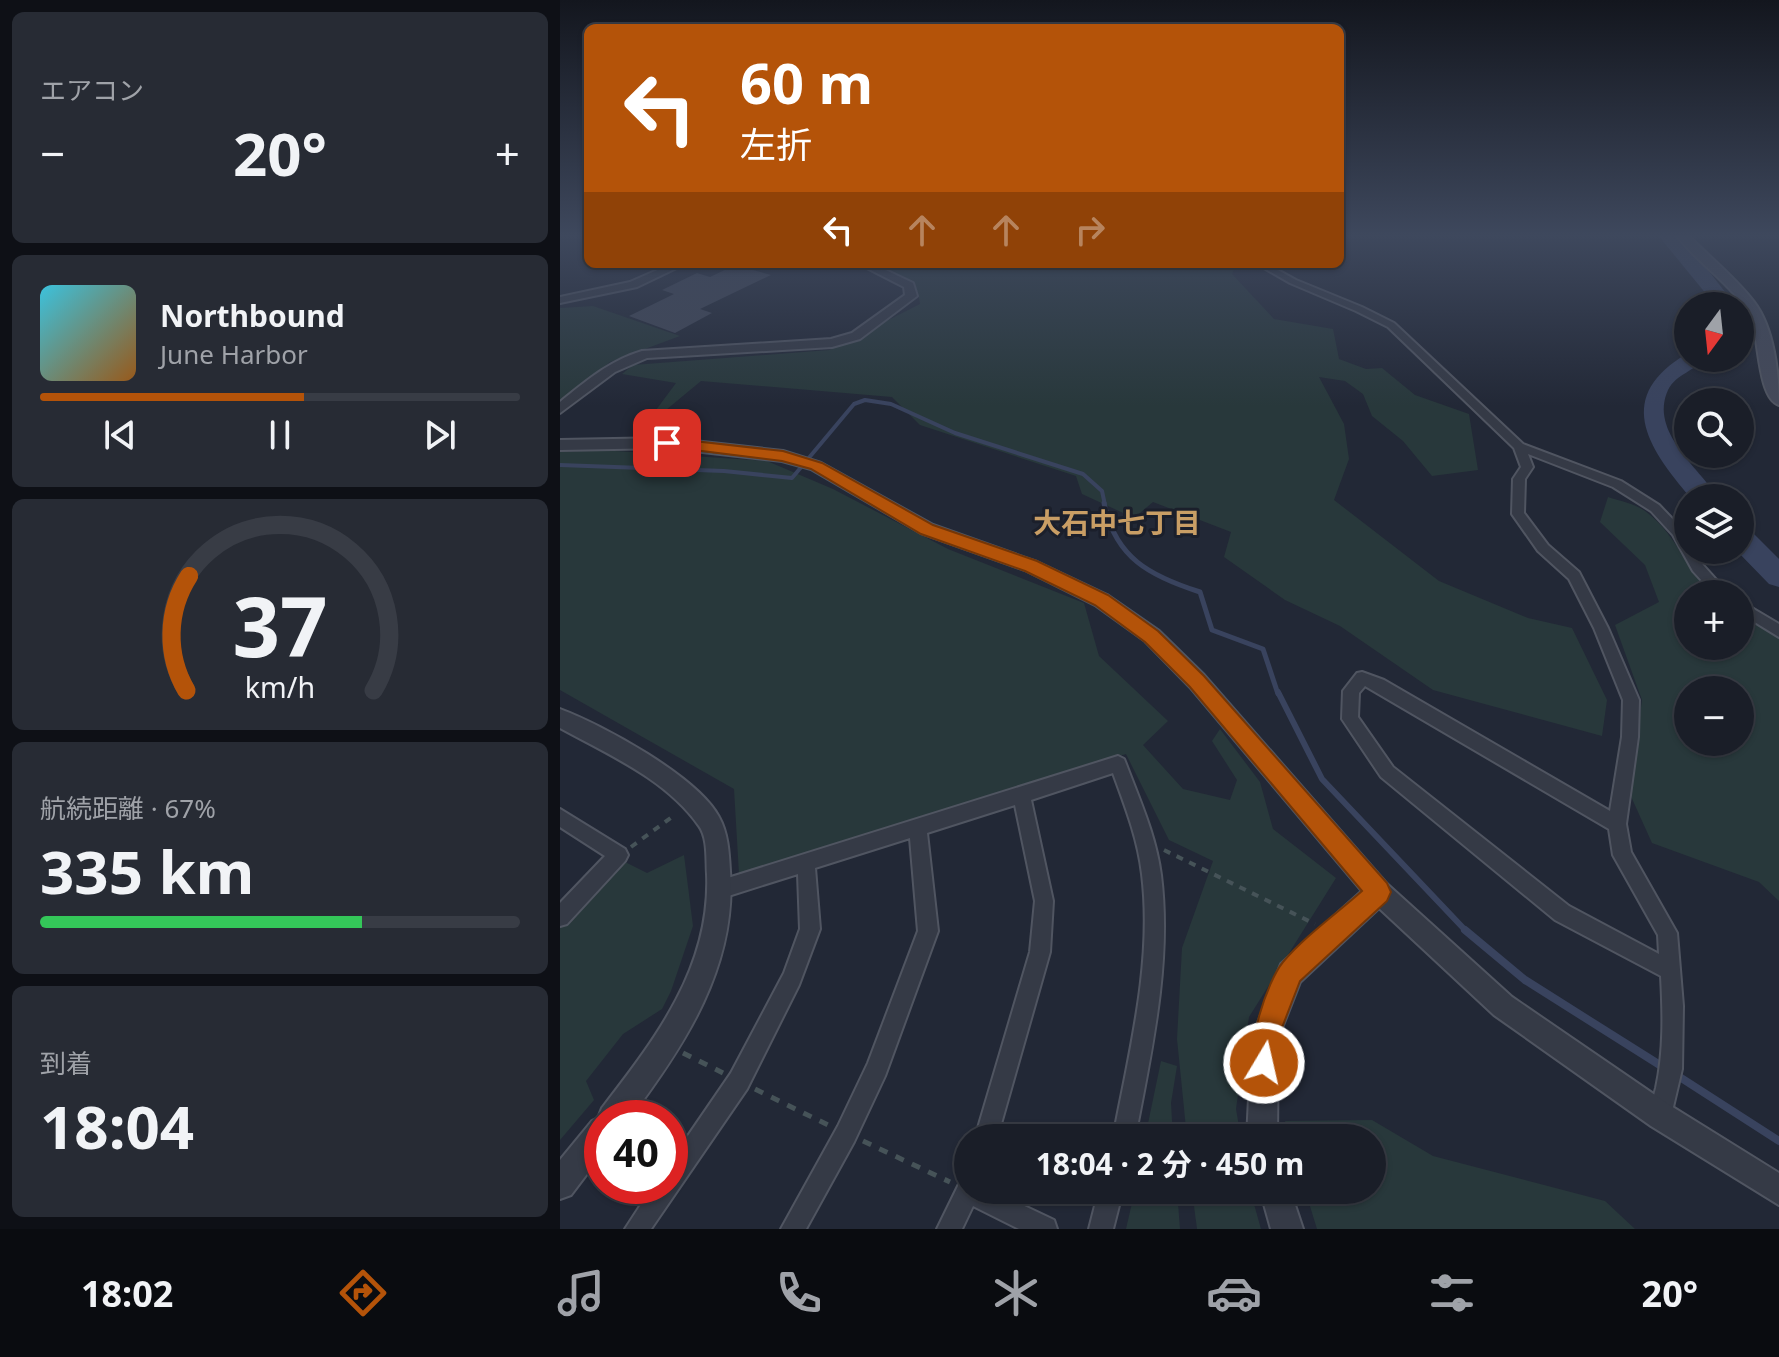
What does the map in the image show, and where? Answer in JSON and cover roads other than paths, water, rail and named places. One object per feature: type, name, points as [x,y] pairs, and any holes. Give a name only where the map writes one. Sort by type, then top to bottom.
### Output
[{"type":"main road","points":[[1737,291],[1749,304],[1759,324],[1774,395],[1779,401]]},
{"type":"street","points":[[560,300],[602,291]]},
{"type":"street","points":[[560,409],[612,367],[638,356],[832,343],[856,336],[911,296],[910,291]]},
{"type":"street","points":[[1311,291],[1374,315],[1391,325],[1519,447],[1636,493],[1678,532],[1698,568],[1709,580]]},
{"type":"street","points":[[560,445],[667,443],[783,456],[816,466],[927,529],[1031,566],[1101,600],[1152,636],[1197,681],[1379,892],[1503,1006],[1661,1116],[1779,1190]]},
{"type":"street","points":[[1519,447],[1527,467],[1519,479],[1518,514],[1543,548],[1574,576],[1601,628],[1631,700],[1630,737],[1617,824],[1622,855],[1667,933],[1671,1069],[1661,1116]]},
{"type":"street","points":[[1754,615],[1779,631]]},
{"type":"street","points":[[1617,824],[1379,685],[1362,678],[1351,691],[1350,719],[1387,772],[1562,913],[1670,970]]},
{"type":"street","points":[[560,718],[670,781],[712,823],[722,889],[710,953],[697,995],[667,1044],[625,1100]]},
{"type":"street","points":[[722,889],[1118,764],[1146,841],[1151,882],[1149,1005],[1127,1124]]},
{"type":"street","points":[[990,1124],[1040,952],[1044,901],[1021,795]]},
{"type":"street","points":[[560,817],[619,855],[560,917]]},
{"type":"street","points":[[793,1229],[846,1134],[877,1068],[928,931],[918,827]]},
{"type":"street","points":[[688,1156],[739,1081],[792,978],[810,929],[806,863]]},
{"type":"street","points":[[1262,1124],[1265,1038],[1290,973],[1379,892]]},
{"type":"street","points":[[560,1184],[584,1154]]},
{"type":"street","points":[[637,1229],[655,1204]]},
{"type":"street","points":[[949,1229],[961,1204]]},
{"type":"street","points":[[996,1204],[1045,1229]]},
{"type":"street","points":[[1101,1229],[1107,1204]]},
{"type":"street","points":[[1279,1204],[1287,1229]]},
{"type":"waterway","points":[[1674,371],[1658,389],[1653,407],[1664,444],[1693,484]]},
{"type":"waterway","points":[[560,465],[724,471],[792,478],[854,404],[865,400],[891,404],[955,433],[1083,474],[1102,491],[1105,505]]},
{"type":"waterway","points":[[1104,503],[1117,538],[1137,562],[1165,579],[1200,592],[1212,630],[1263,649],[1278,694]]},
{"type":"waterway","points":[[1754,551],[1779,576]]},
{"type":"waterway","points":[[1278,692],[1322,779],[1465,930]]},
{"type":"waterway","points":[[1465,930],[1525,980],[1663,1067]]},
{"type":"waterway","points":[[1675,1074],[1779,1141]]},
{"type":"district","name":"大石中七丁目","points":[[1117,523]]}]
